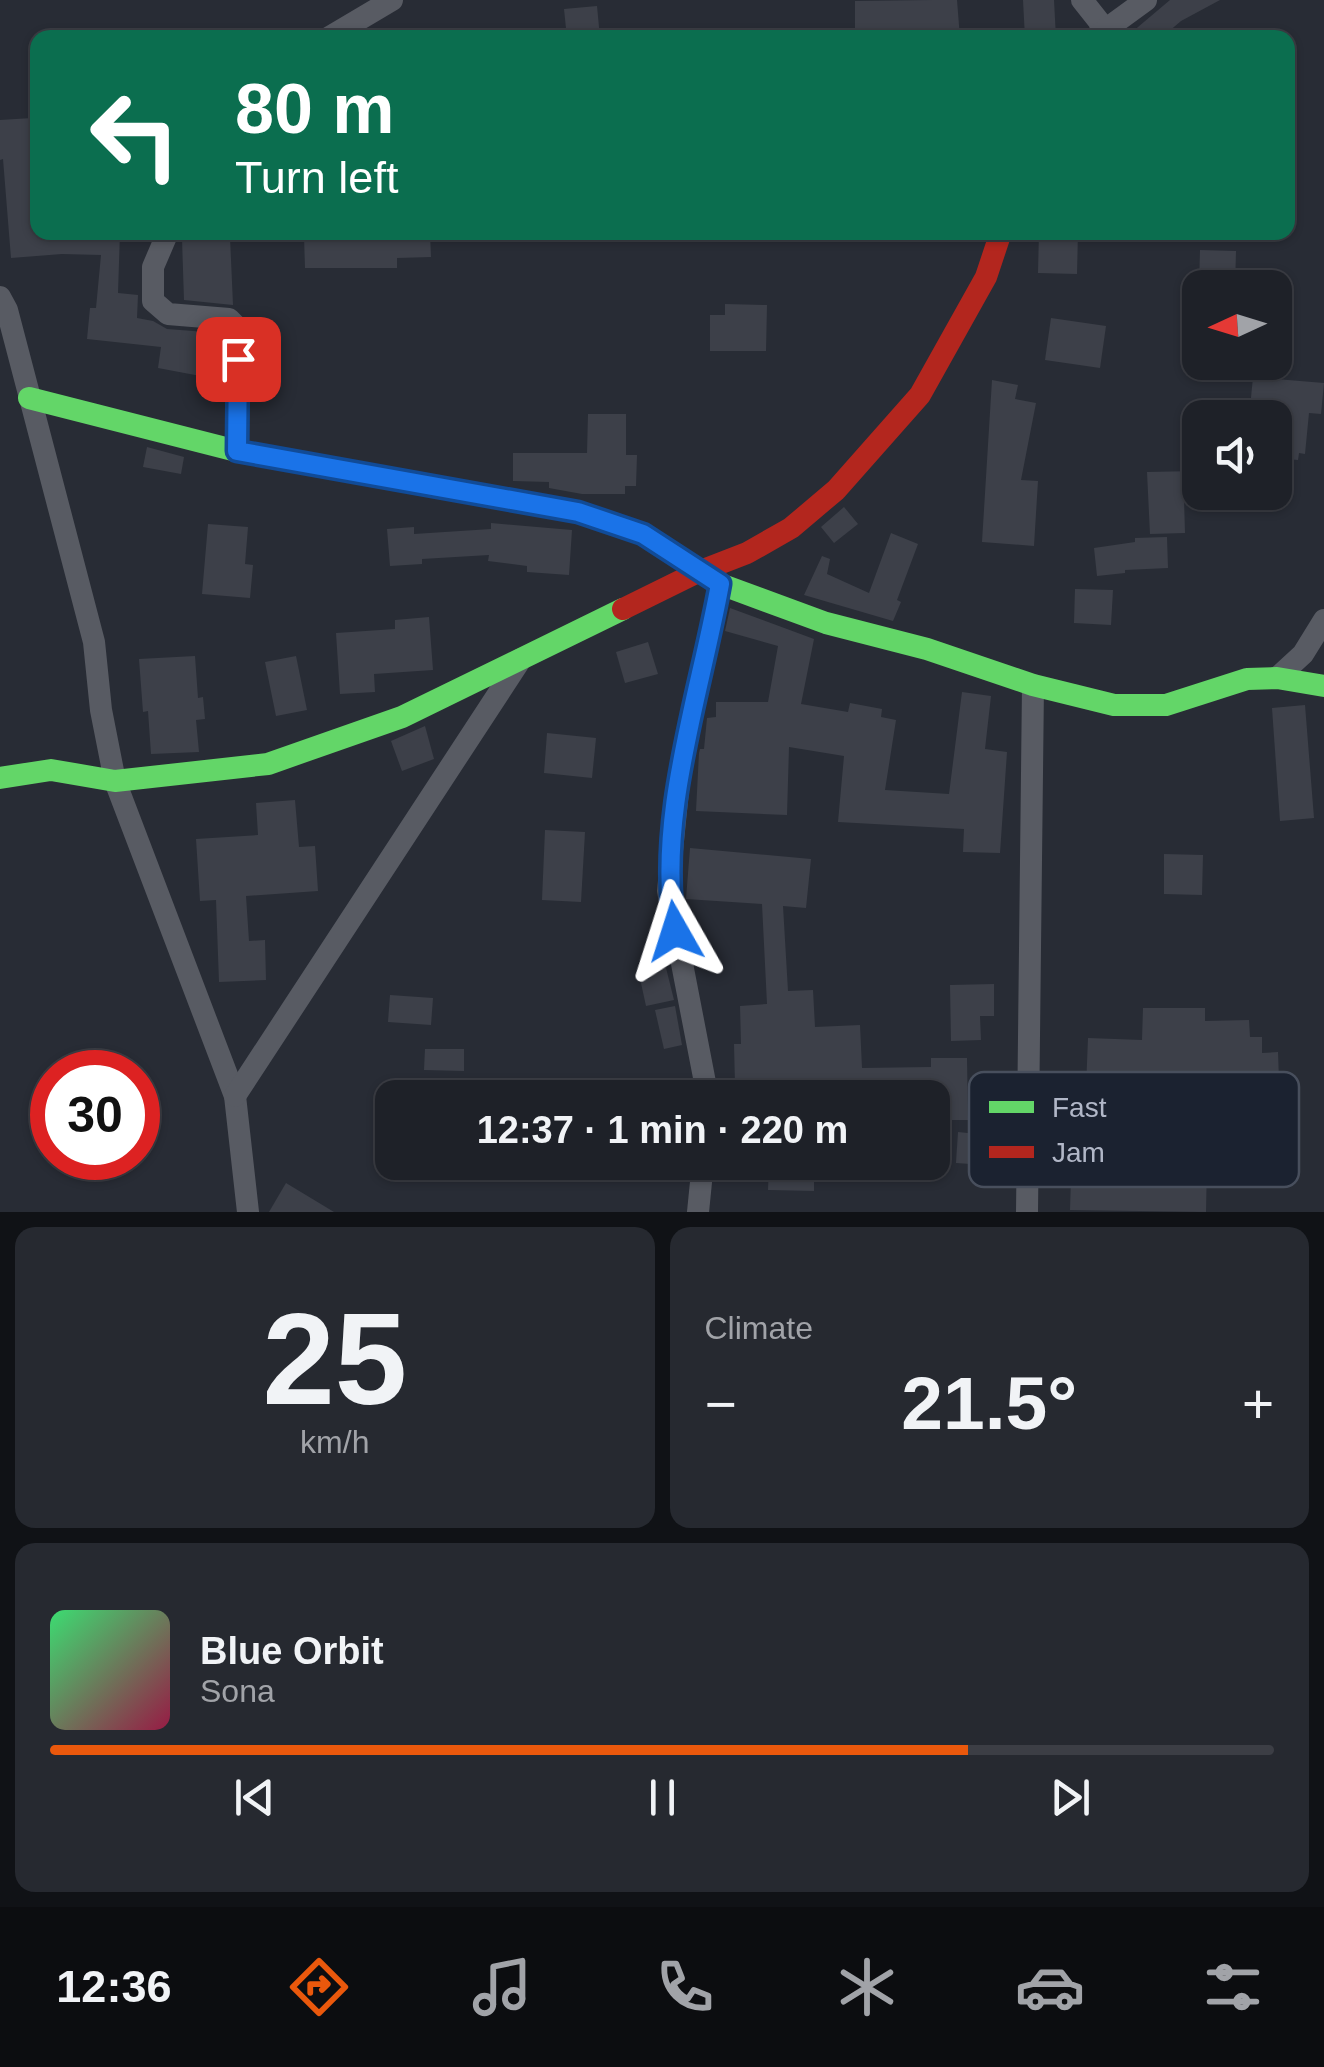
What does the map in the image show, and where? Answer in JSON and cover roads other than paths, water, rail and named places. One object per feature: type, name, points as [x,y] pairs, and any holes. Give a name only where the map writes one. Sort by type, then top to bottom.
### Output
[{"type":"street","points":[[341,30],[392,0]]},
{"type":"street","points":[[1082,0],[1097,30]]},
{"type":"street","points":[[1103,30],[1146,0]]},
{"type":"street","points":[[165,240],[154,267],[154,301],[168,314],[229,319],[238,328],[237,451]]},
{"type":"street","points":[[0,778],[51,770],[116,781],[268,764],[402,717],[698,572],[747,553],[791,528],[836,490],[920,395],[986,277],[998,240]]},
{"type":"street","points":[[0,296],[8,310],[94,642],[101,710],[116,781],[235,1096],[249,1212]]},
{"type":"street","points":[[29,398],[237,451],[578,512],[643,534],[720,584],[826,623],[1114,706],[1166,706],[1247,679],[1277,678],[1324,686]]},
{"type":"street","points":[[705,1080],[668,891],[680,771],[720,584]]},
{"type":"street","points":[[1277,678],[1304,654],[1324,620]]},
{"type":"street","points":[[235,1096],[521,659]]},
{"type":"street","points":[[1028,1072],[1033,684]]},
{"type":"street","points":[[698,1212],[701,1180]]},
{"type":"street","points":[[1026,1187],[1026,1212]]}]
